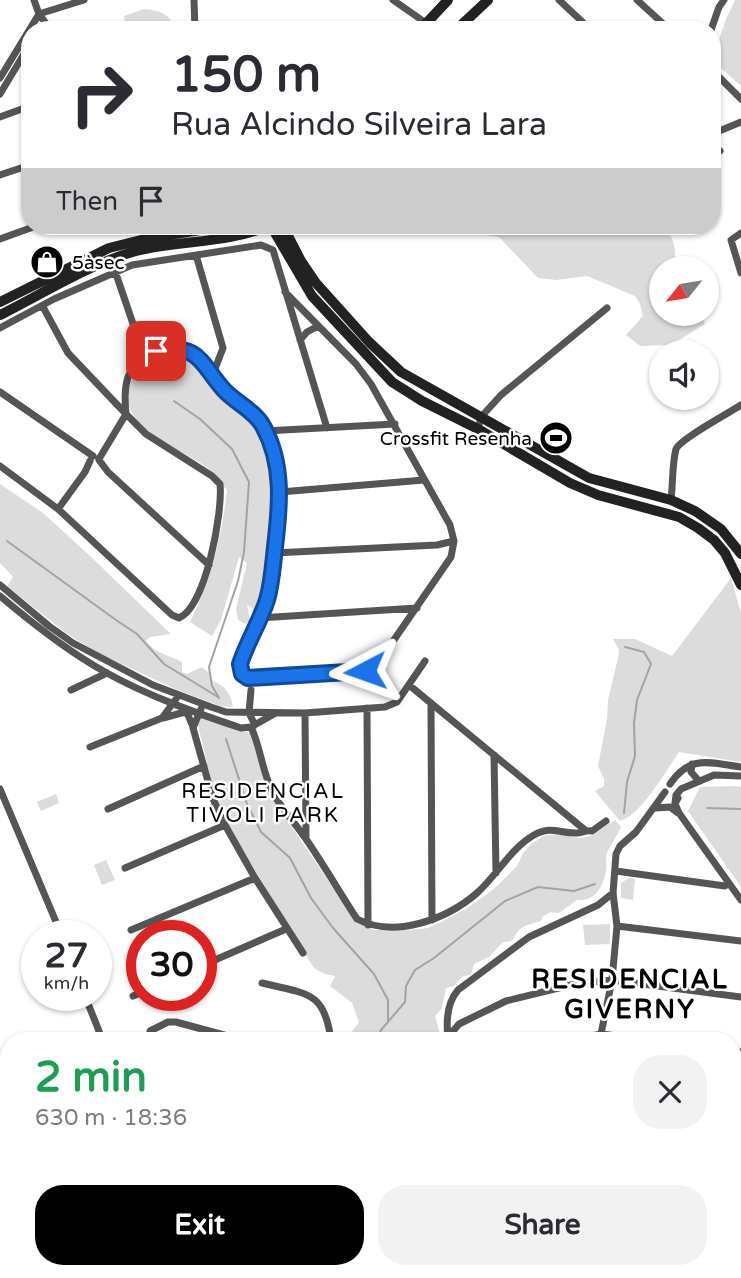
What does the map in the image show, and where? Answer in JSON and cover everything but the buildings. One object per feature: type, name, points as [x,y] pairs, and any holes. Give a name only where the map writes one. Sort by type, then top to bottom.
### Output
[{"type":"main road","points":[[428,21],[448,0]]},
{"type":"main road","points":[[466,21],[488,0]]},
{"type":"main road","points":[[0,302],[109,248],[162,235]]},
{"type":"main road","points":[[0,315],[121,256],[238,235]]},
{"type":"main road","points":[[268,235],[312,296],[392,382],[570,483],[598,495],[679,517],[714,540],[733,565],[741,585]]},
{"type":"main road","points":[[272,235],[276,245]]},
{"type":"main road","points":[[288,235],[316,283],[401,372],[589,478],[671,500],[712,521],[721,528],[741,554]]},
{"type":"main road","points":[[655,510],[658,496]]},
{"type":"street","points":[[34,0],[44,21]]},
{"type":"street","points":[[39,21],[84,0]]},
{"type":"street","points":[[194,0],[195,21]]},
{"type":"street","points":[[393,0],[417,21]]},
{"type":"street","points":[[559,0],[581,21]]},
{"type":"street","points":[[637,0],[660,21]]},
{"type":"street","points":[[712,0],[722,3],[715,21]]},
{"type":"street","points":[[0,94],[5,74],[21,49]]},
{"type":"street","points":[[5,74],[21,55]]},
{"type":"street","points":[[0,58],[5,74]]},
{"type":"street","points":[[721,79],[741,99]]},
{"type":"street","points":[[0,116],[21,109]]},
{"type":"street","points":[[721,130],[741,122]]},
{"type":"street","points":[[0,175],[21,167]]},
{"type":"street","points":[[0,239],[21,231]]},
{"type":"street","points":[[741,233],[731,240],[741,273]]},
{"type":"street","points":[[0,328],[54,299],[132,265],[276,245],[285,292],[327,428]]},
{"type":"street","points":[[196,255],[223,348],[213,374]]},
{"type":"street","points":[[116,271],[144,356]]},
{"type":"street","points":[[58,509],[125,414],[125,388],[131,373],[144,356],[170,348],[186,351],[199,358],[223,388],[254,415],[265,432],[279,474],[271,584],[240,664],[242,674],[248,678],[371,669],[376,666],[451,557],[454,541],[450,525],[371,384],[356,364],[285,292]]},
{"type":"street","points":[[0,466],[58,509],[172,615],[179,618],[190,610],[209,565],[220,516],[220,484],[212,475],[146,434],[125,414],[68,353],[43,307]]},
{"type":"street","points":[[478,429],[481,416],[509,388],[607,308]]},
{"type":"street","points":[[300,340],[318,326]]},
{"type":"street","points":[[108,396],[125,388]]},
{"type":"street","points":[[0,391],[82,450],[209,565]]},
{"type":"street","points":[[671,500],[676,451],[680,443],[741,405]]},
{"type":"street","points":[[265,432],[395,424]]},
{"type":"street","points":[[279,492],[424,480]]},
{"type":"street","points":[[274,553],[437,545],[454,541]]},
{"type":"street","points":[[437,545],[451,557]]},
{"type":"street","points":[[0,585],[73,643],[199,714],[241,728],[277,713]]},
{"type":"street","points":[[0,596],[39,629],[107,673],[175,699],[226,712],[305,713],[385,707],[397,702],[425,661]]},
{"type":"street","points":[[259,618],[417,608]]},
{"type":"street","points":[[71,690],[107,673]]},
{"type":"street","points":[[409,685],[585,830],[592,831],[606,821]]},
{"type":"street","points":[[251,690],[249,713],[255,724],[262,766],[272,792],[306,839],[357,919],[368,925],[410,926],[432,920],[477,893],[524,842],[537,834],[561,830],[578,834],[585,830]]},
{"type":"street","points":[[162,718],[175,699]]},
{"type":"street","points":[[431,703],[432,920]]},
{"type":"street","points":[[193,728],[202,704]]},
{"type":"street","points":[[367,708],[368,925]]},
{"type":"street","points":[[90,747],[162,718],[184,712],[188,715],[213,799],[225,825],[303,953]]},
{"type":"street","points":[[305,713],[306,839]]},
{"type":"street","points":[[495,755],[496,873]]},
{"type":"street","points":[[670,784],[680,770],[692,764],[701,762],[741,768]]},
{"type":"street","points":[[692,764],[691,772],[699,781]]},
{"type":"street","points":[[108,809],[204,766]]},
{"type":"street","points":[[645,819],[672,790],[680,770]]},
{"type":"street","points":[[656,808],[670,807],[699,781],[720,774],[741,776]]},
{"type":"street","points":[[0,789],[55,920]]},
{"type":"street","points":[[600,1032],[612,980],[617,926],[613,893],[616,854],[664,794]]},
{"type":"street","points":[[680,800],[714,863],[741,900]]},
{"type":"street","points":[[561,830],[565,813]]},
{"type":"street","points":[[291,821],[306,814]]},
{"type":"street","points":[[125,869],[225,825]]},
{"type":"street","points":[[703,882],[713,874],[714,863]]},
{"type":"street","points":[[616,871],[725,886],[729,883]]},
{"type":"street","points":[[155,920],[255,878]]},
{"type":"street","points":[[448,1032],[450,1004],[458,990],[529,937],[598,905],[613,893]]},
{"type":"street","points":[[353,913],[368,909]]},
{"type":"street","points":[[617,926],[741,941]]},
{"type":"street","points":[[217,959],[286,929]]},
{"type":"street","points":[[452,1032],[469,1018],[506,1001],[575,984],[612,980],[741,997]]},
{"type":"street","points":[[262,983],[308,995],[317,1001],[328,1018],[330,1032]]},
{"type":"street","points":[[450,1004],[457,1016],[469,1018]]},
{"type":"street","points":[[92,1011],[100,1032]]},
{"type":"street","points":[[151,1032],[168,1022],[176,1022],[213,1032]]},
{"type":"shaded area","points":[[735,0],[741,0],[741,86],[721,68],[721,34]]},
{"type":"shaded area","points":[[144,9],[159,12],[170,21],[125,21],[124,16]]},
{"type":"shaded area","points":[[484,235],[669,235],[673,240],[675,256],[649,256],[649,326],[702,326],[679,340],[649,340],[649,346],[640,346],[626,335],[643,316],[635,296],[587,276],[556,280],[538,278],[499,237]]},
{"type":"shaded area","points":[[175,353],[199,364],[230,401],[258,423],[275,467],[275,541],[262,606],[255,610],[247,605],[250,621],[245,624],[238,620],[236,609],[247,563],[239,557],[221,620],[212,636],[190,622],[215,558],[227,490],[205,466],[148,431],[129,407],[128,392],[138,369],[151,358]]},
{"type":"shaded area","points":[[0,484],[43,513],[171,634],[150,637],[146,641],[149,645],[182,662],[182,672],[187,674],[202,667],[213,681],[227,691],[233,707],[220,706],[175,689],[96,652],[66,633],[7,586],[13,577],[0,563]]},
{"type":"shaded area","points":[[731,578],[741,613],[741,762],[679,752],[644,802],[620,821],[595,791],[604,786],[598,766],[619,650],[613,639],[635,639],[672,656]]},
{"type":"shaded area","points":[[204,717],[251,733],[277,805],[356,922],[374,930],[428,928],[469,907],[495,888],[517,866],[530,845],[544,836],[590,836],[615,820],[621,827],[607,853],[603,882],[594,896],[577,900],[559,913],[551,912],[543,916],[541,921],[521,928],[512,940],[503,942],[489,957],[474,964],[471,975],[463,976],[454,986],[446,988],[442,1008],[435,1016],[439,1032],[352,1032],[359,1022],[352,1003],[330,986],[335,976],[318,971],[310,962],[230,829],[215,797],[198,725],[199,718]]},
{"type":"shaded area","points":[[700,787],[741,787],[741,887],[688,811]]},
{"type":"shaded area","points":[[56,794],[59,803],[41,811],[37,802]]},
{"type":"shaded area","points":[[106,860],[115,880],[102,885],[94,865]]},
{"type":"shaded area","points":[[629,878],[635,879],[633,900],[621,898],[621,883]]},
{"type":"shaded area","points":[[610,924],[610,944],[585,945],[583,925]]},
{"type":"waterway","points":[[174,401],[200,419],[232,449],[249,482],[244,552],[238,581],[209,667],[212,686],[219,698]]},
{"type":"waterway","points":[[7,541],[137,634],[164,664],[218,697]]},
{"type":"waterway","points":[[624,813],[627,782],[635,756],[634,723],[637,700],[651,664],[644,652],[625,647]]},
{"type":"waterway","points":[[226,739],[247,804],[261,832],[290,858],[311,898],[333,928],[374,974],[388,1000],[388,1022]]},
{"type":"waterway","points":[[707,808],[741,809]]},
{"type":"waterway","points":[[380,1032],[405,1002],[406,986],[415,970],[505,901],[538,887],[574,891],[595,884]]},
{"type":"place","name":"5àsec","points":[[47,262]]},
{"type":"place","name":"Crossfit Resenha","points":[[556,438]]},
{"type":"district","name":"RESIDENCIAL TIVOLI PARK","points":[[263,803]]},
{"type":"district","name":"RESIDENCIAL GIVERNY","points":[[630,994]]},
{"type":"route","points":[[156,351],[170,348],[186,351],[206,364],[223,388],[263,425],[279,474],[280,504],[271,584],[266,602],[243,653],[240,664],[242,674],[248,678],[365,671]]}]
